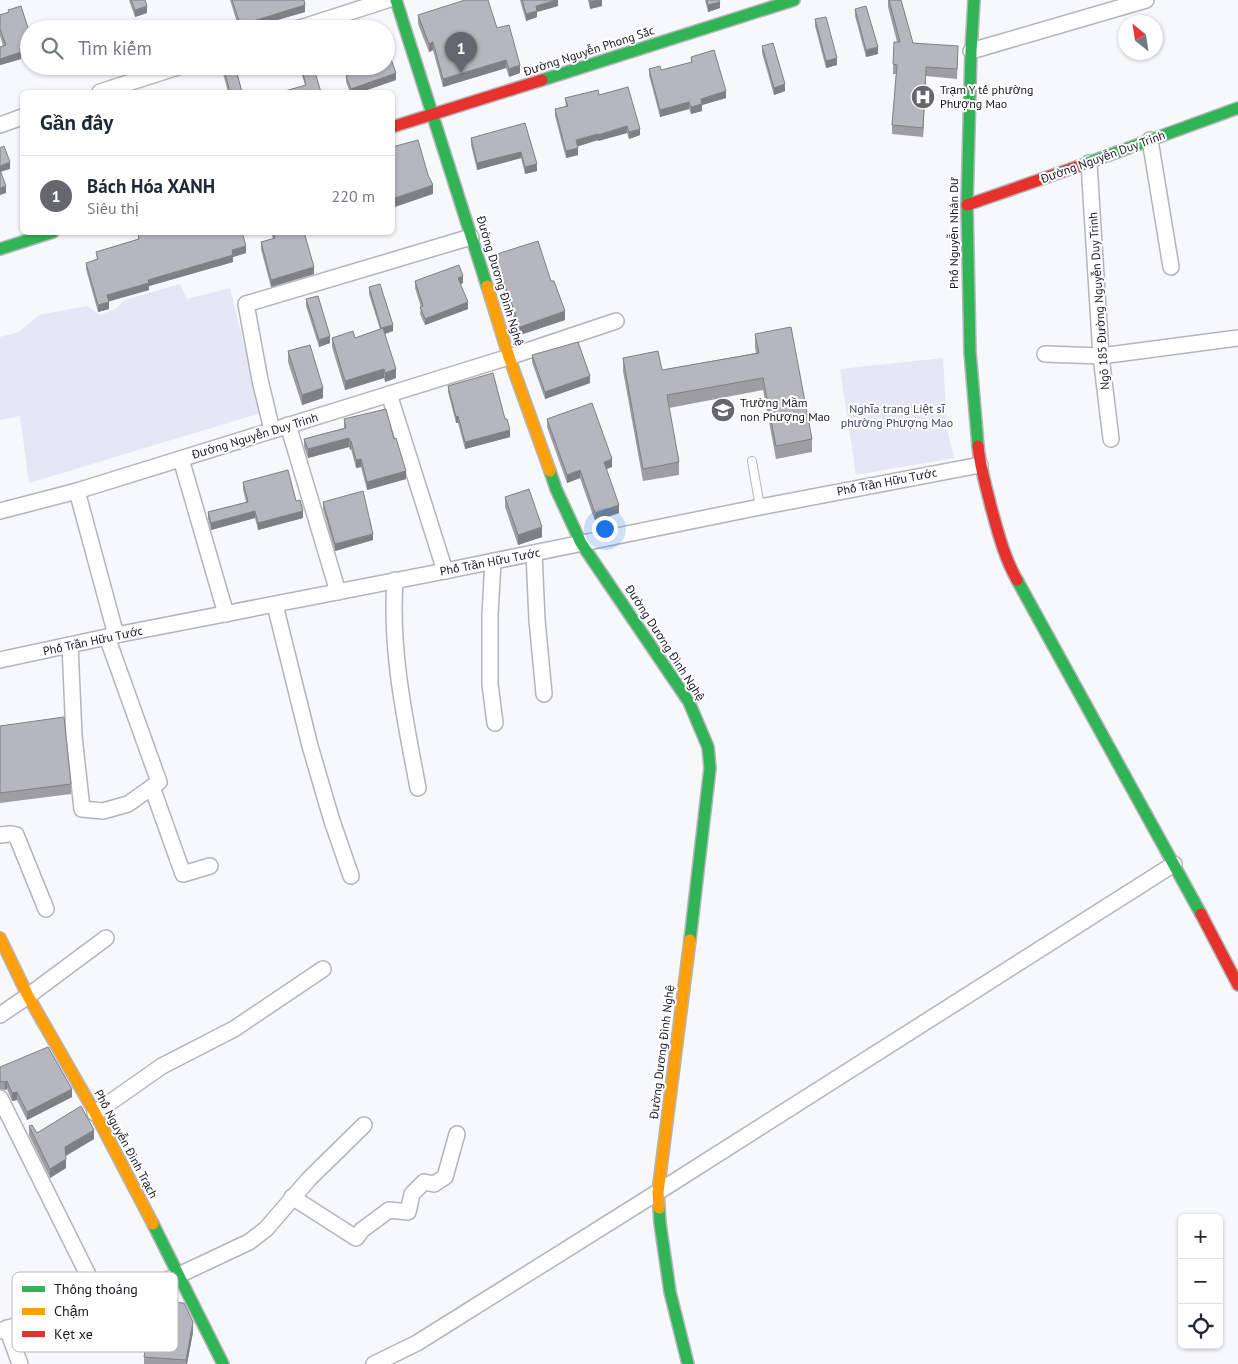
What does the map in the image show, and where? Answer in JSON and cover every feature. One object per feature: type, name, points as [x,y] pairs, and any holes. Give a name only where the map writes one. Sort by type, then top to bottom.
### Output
[{"type":"main road","name":"Đường Dương Đình Nghệ","points":[[396,0],[509,357],[556,489],[582,543],[690,702],[708,747],[710,768],[706,808],[658,1192],[660,1223],[670,1292],[688,1364]]},
{"type":"main road","name":"Đường Nguyễn Phong Sắc","points":[[395,126],[794,0]]},
{"type":"main road","name":"Phố Nguyễn Nhân Dư","points":[[974,0],[967,205],[970,352],[980,465],[1003,551],[1009,566],[1174,864],[1238,985]]},
{"type":"main road","name":"Đường Nguyễn Duy Trinh","points":[[967,205],[1089,163],[1238,108]]},
{"type":"main road","points":[[0,249],[44,235]]},
{"type":"main road","name":"Phố Nguyễn Đình Trạch","points":[[0,938],[28,996],[95,1113],[177,1272]]},
{"type":"main road","name":"Phố Nguyễn Đình Trạch","points":[[179,1275],[223,1364]]},
{"type":"street","points":[[325,20],[387,0]]},
{"type":"street","points":[[971,51],[1146,0]]},
{"type":"street","points":[[106,90],[153,75]]},
{"type":"street","points":[[0,125],[20,118]]},
{"type":"street","points":[[1150,140],[1171,268]]},
{"type":"street","name":"Ngõ 185 Đường Nguyễn Duy Trinh","points":[[1089,163],[1101,356],[1111,439]]},
{"type":"street","points":[[272,430],[260,380],[246,304],[471,237]]},
{"type":"street","name":"Đường Nguyễn Duy Trinh","points":[[0,511],[77,492],[509,357],[616,321]]},
{"type":"street","points":[[1044,354],[1101,356],[1238,338]]},
{"type":"street","points":[[389,394],[445,571]]},
{"type":"street","points":[[288,426],[338,592]]},
{"type":"street","points":[[181,459],[226,614]]},
{"type":"street","name":"Phố Trần Hữu Tước","points":[[0,660],[760,506],[980,465]]},
{"type":"street","points":[[70,645],[74,736],[82,809],[103,811],[128,804],[159,782],[112,636],[77,492]]},
{"type":"street","points":[[534,553],[537,620],[544,694]]},
{"type":"street","points":[[493,561],[490,616],[490,684],[495,723]]},
{"type":"street","points":[[395,580],[393,607],[395,652],[402,705],[418,788]]},
{"type":"street","points":[[275,605],[310,746],[332,821],[351,876]]},
{"type":"street","points":[[152,787],[183,874],[210,866]]},
{"type":"street","points":[[0,835],[16,835],[46,909]]},
{"type":"street","points":[[384,1362],[658,1192],[1174,864]]},
{"type":"street","points":[[0,1015],[106,938]]},
{"type":"street","points":[[95,1113],[162,1066],[234,1029],[323,969]]},
{"type":"street","points":[[0,1098],[87,1272]]},
{"type":"street","points":[[179,1275],[249,1242],[266,1229],[292,1197],[364,1125]]},
{"type":"street","points":[[292,1197],[356,1238],[362,1230],[389,1210],[408,1212],[412,1194],[424,1182],[434,1184],[445,1177],[457,1134]]},
{"type":"street","points":[[3,1330],[12,1348]]},
{"type":"street","points":[[14,1352],[20,1364]]},
{"type":"lane","points":[[752,461],[760,506]]},
{"type":"green space","points":[[180,284],[187,299],[230,288],[261,413],[29,483],[20,416],[0,420],[0,337],[19,332],[39,315],[87,306],[100,315],[117,308],[124,300]]},
{"type":"green space","name":"Nghĩa trang Liệt sĩ phường Phượng Mao","points":[[943,358],[947,428],[954,458],[856,475],[840,369]]},
{"type":"building","points":[[131,0],[145,0],[147,6],[135,10]]},
{"type":"building","points":[[232,0],[304,0],[305,5],[256,20],[239,20]]},
{"type":"building","points":[[465,0],[488,0],[497,28],[509,25],[520,65],[509,69],[506,60],[443,79],[433,42],[429,44],[418,15]]},
{"type":"building","points":[[522,0],[557,0],[536,6],[537,11],[526,14]]},
{"type":"building","points":[[707,0],[719,0],[720,2],[708,5]]},
{"type":"building","points":[[889,0],[901,0],[913,43],[958,46],[957,69],[926,67],[923,128],[892,125],[897,65],[893,64],[894,42],[900,42]]},
{"type":"building","points":[[21,6],[25,20],[20,20],[20,52],[0,59],[0,47],[6,45],[0,29],[0,15],[9,12],[8,10]]},
{"type":"building","points":[[866,6],[878,47],[866,50],[855,9]]},
{"type":"building","points":[[826,17],[837,58],[826,61],[815,19]]},
{"type":"building","points":[[773,43],[785,84],[774,88],[762,46]]},
{"type":"building","points":[[714,50],[726,91],[701,99],[702,104],[691,107],[689,102],[660,110],[649,69],[660,66],[661,70],[692,62],[691,57]]},
{"type":"building","points":[[225,75],[237,75],[241,90],[229,90]]},
{"type":"building","points":[[303,75],[316,75],[320,90],[288,90],[306,85]]},
{"type":"building","points":[[349,75],[390,75],[351,89],[346,76]]},
{"type":"building","points":[[628,87],[640,129],[629,132],[627,126],[576,140],[578,148],[566,151],[555,109],[568,106],[565,98],[598,90],[599,95]]},
{"type":"building","points":[[525,123],[537,164],[525,167],[521,152],[477,163],[471,138]]},
{"type":"building","points":[[418,140],[428,175],[433,185],[395,198],[395,146]]},
{"type":"building","points":[[4,146],[10,162],[0,166],[0,148]]},
{"type":"building","points":[[0,170],[6,186],[0,188]]},
{"type":"building","points":[[138,235],[243,235],[246,246],[232,250],[233,255],[148,280],[149,283],[107,295],[109,302],[98,305],[86,263],[98,259],[96,252],[139,239]]},
{"type":"building","points":[[274,235],[305,235],[314,267],[271,280],[261,242],[275,238]]},
{"type":"building","points":[[538,241],[551,281],[554,281],[565,311],[520,327],[494,255]]},
{"type":"building","points":[[459,265],[463,276],[458,278],[468,302],[425,319],[420,307],[423,306],[415,281]]},
{"type":"building","points":[[380,284],[393,325],[381,328],[369,287]]},
{"type":"building","points":[[318,296],[330,336],[319,340],[306,299]]},
{"type":"building","points":[[791,327],[812,439],[776,446],[763,378],[667,395],[679,462],[643,469],[623,358],[658,351],[662,370],[759,353],[755,334]]},
{"type":"building","points":[[383,328],[396,369],[385,373],[384,369],[345,381],[332,338],[353,331],[355,338]]},
{"type":"building","points":[[578,342],[590,376],[545,392],[532,355]]},
{"type":"building","points":[[310,345],[323,388],[302,395],[288,351]]},
{"type":"building","points":[[493,373],[505,419],[507,419],[510,430],[465,442],[448,386]]},
{"type":"building","points":[[592,403],[612,459],[604,462],[619,505],[595,513],[580,470],[567,475],[547,419]]},
{"type":"building","points":[[386,409],[394,439],[396,438],[406,471],[367,482],[361,459],[356,460],[349,438],[308,449],[304,439],[346,428],[344,419]]},
{"type":"building","points":[[288,470],[296,501],[300,500],[303,511],[258,523],[255,511],[211,523],[208,512],[248,502],[243,482]]},
{"type":"building","points":[[529,489],[542,527],[518,535],[505,497]]},
{"type":"building","points":[[363,491],[373,534],[335,544],[323,502]]},
{"type":"building","points":[[64,717],[71,784],[0,793],[0,726]]},
{"type":"building","points":[[48,1047],[72,1089],[27,1112],[17,1092],[12,1093],[7,1081],[0,1081],[0,1067]]},
{"type":"building","points":[[81,1106],[94,1130],[65,1147],[66,1159],[50,1169],[29,1126],[32,1125],[37,1133]]},
{"type":"building","points":[[178,1303],[184,1303],[193,1322],[186,1360],[144,1357],[145,1352],[178,1352]]},
{"type":"traffic: fast","points":[[396,0],[487,286]]},
{"type":"traffic: fast","points":[[542,80],[794,0]]},
{"type":"traffic: fast","points":[[974,0],[967,205],[970,352],[978,446]]},
{"type":"traffic: fast","points":[[1079,166],[1238,108]]},
{"type":"traffic: fast","points":[[0,249],[44,235]]},
{"type":"traffic: fast","points":[[550,471],[556,489],[581,543],[689,702],[708,747],[710,768],[690,940]]},
{"type":"traffic: fast","points":[[1017,580],[1201,914]]},
{"type":"traffic: fast","points":[[659,1208],[670,1292],[688,1364]]},
{"type":"traffic: fast","points":[[153,1224],[177,1272]]},
{"type":"traffic: fast","points":[[178,1274],[223,1364]]},
{"type":"traffic: slow","points":[[487,286],[509,357],[550,471]]},
{"type":"traffic: slow","points":[[0,938],[28,996],[95,1113],[153,1224]]},
{"type":"traffic: slow","points":[[659,1208],[658,1192],[690,940]]},
{"type":"traffic: jam","points":[[395,126],[542,80]]},
{"type":"traffic: jam","points":[[967,205],[1079,166]]},
{"type":"traffic: jam","points":[[978,446],[983,476],[999,535],[1008,562],[1017,580]]},
{"type":"traffic: jam","points":[[1201,914],[1238,985]]},
{"type":"place","name":"Bách Hóa XANH","points":[[461,73]]},
{"type":"place","name":"Trạm Y tế phường Phượng Mao","points":[[923,97]]},
{"type":"place","name":"Trường Mầm non Phượng Mao","points":[[723,410]]}]
